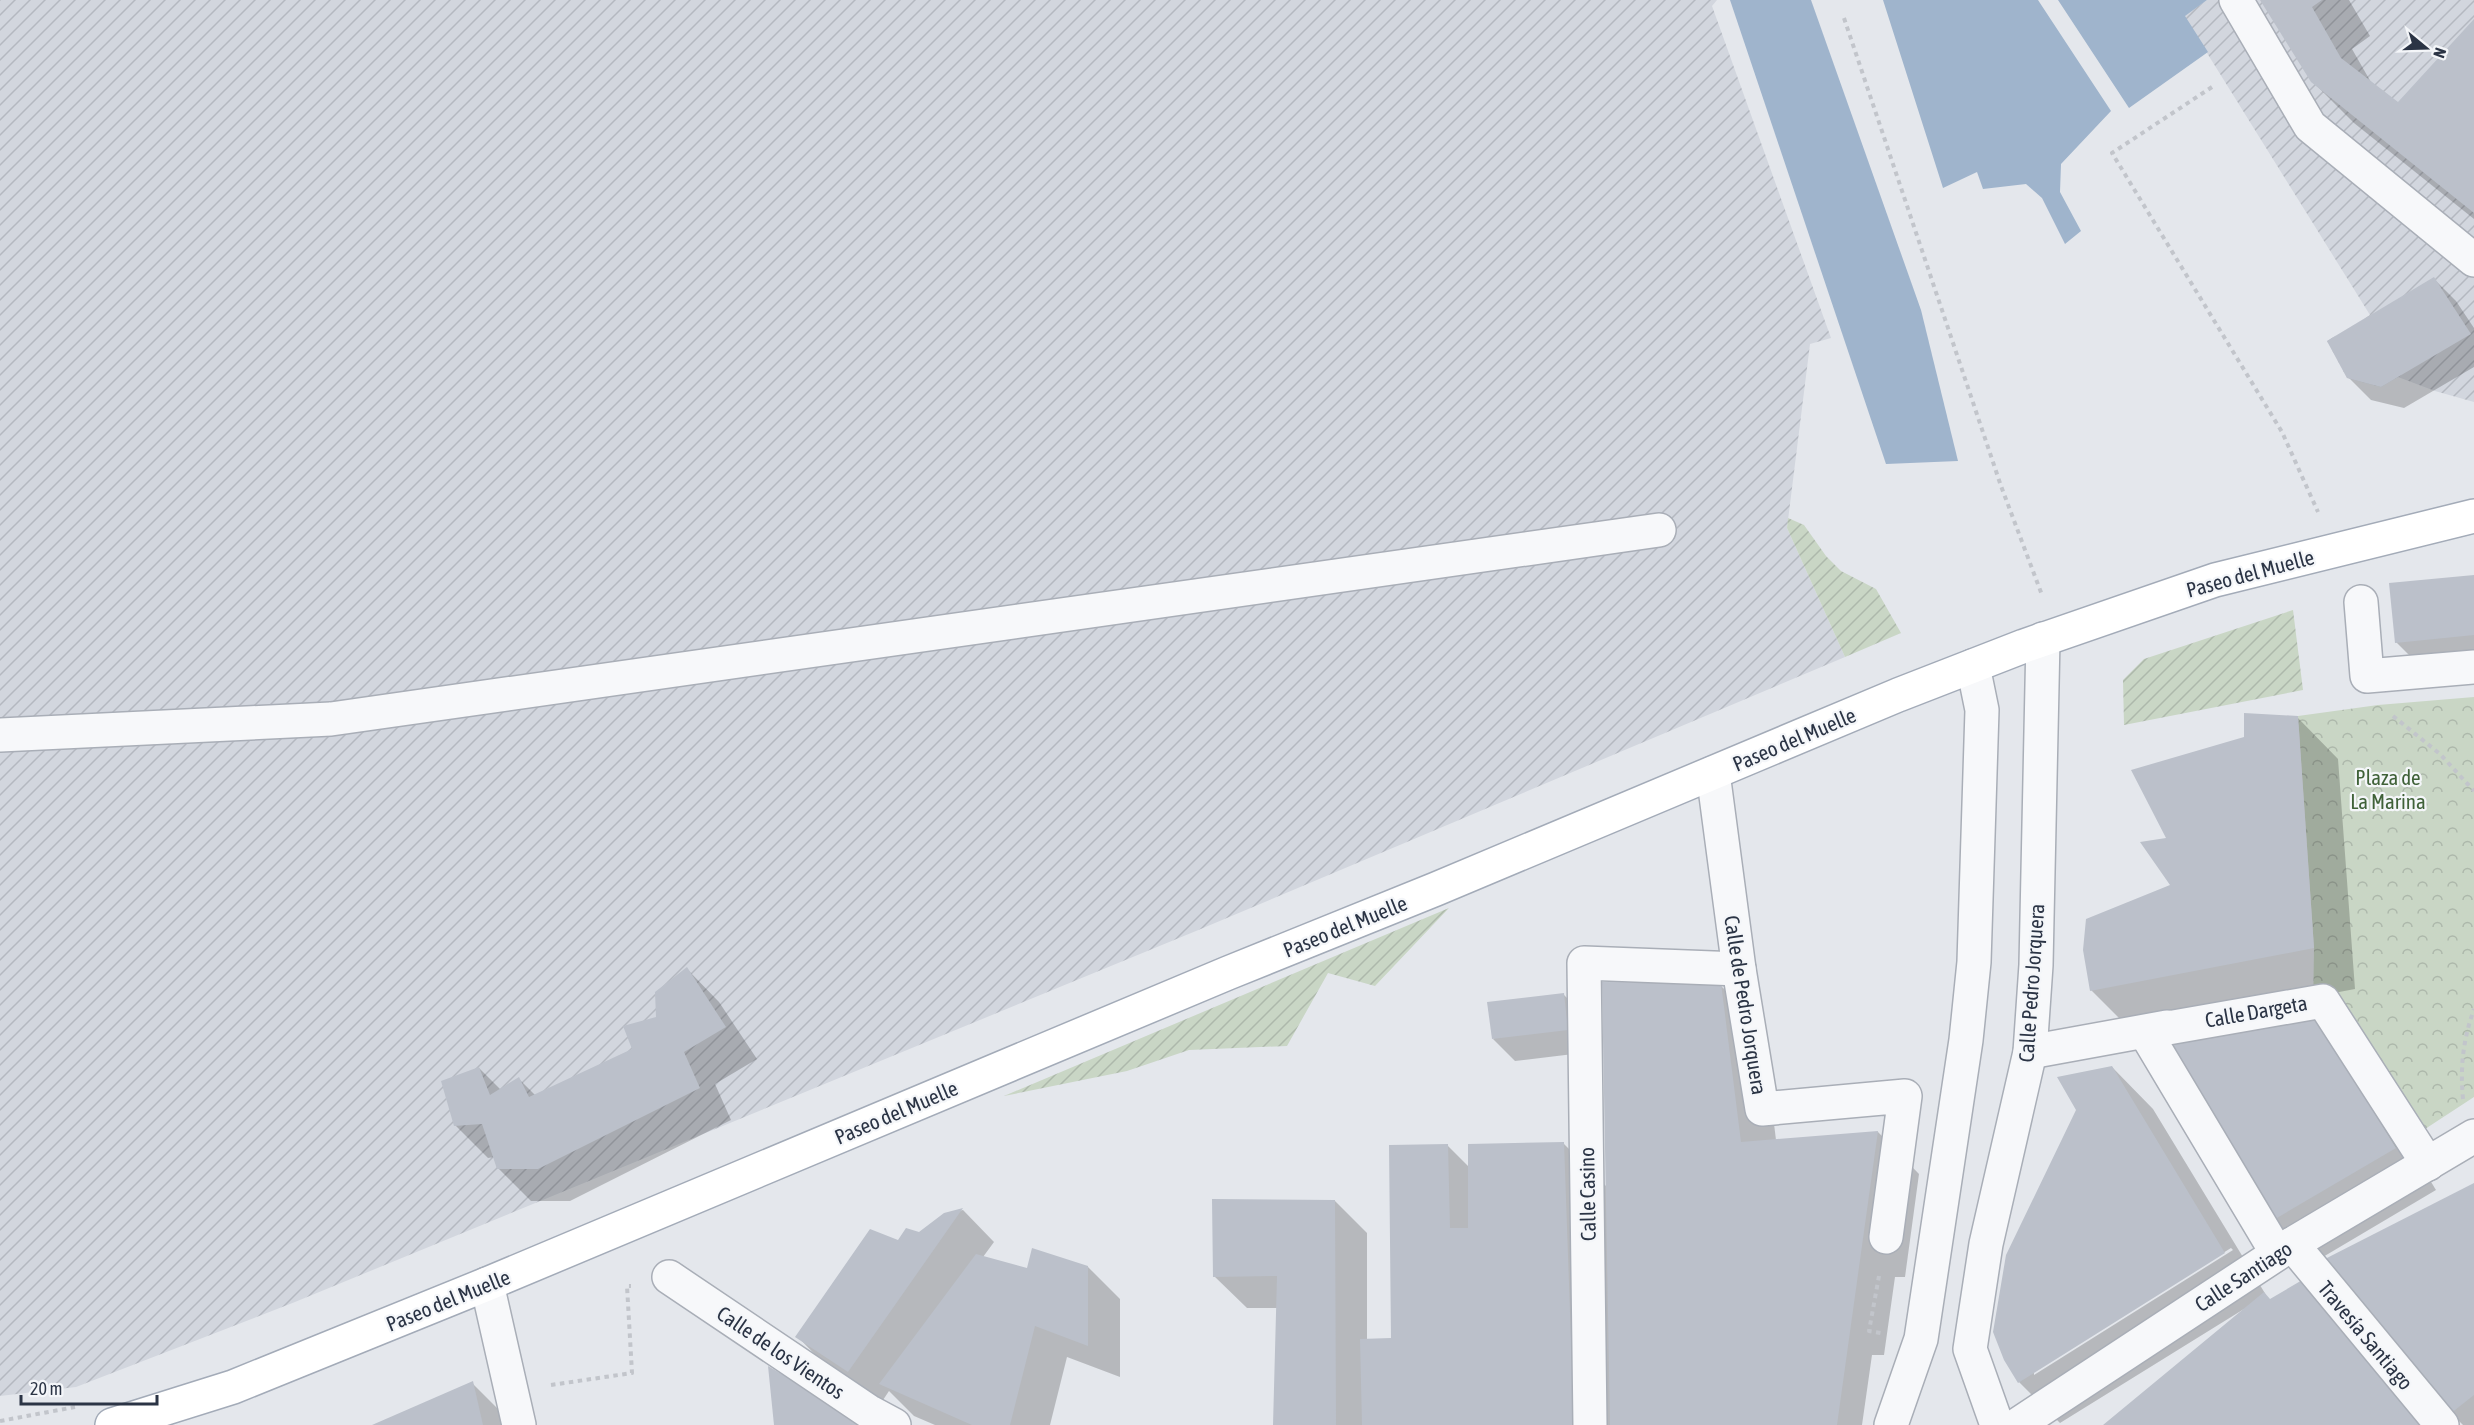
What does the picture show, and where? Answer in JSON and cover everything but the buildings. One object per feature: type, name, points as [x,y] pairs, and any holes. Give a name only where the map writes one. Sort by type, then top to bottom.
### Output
[{"type":"main road","name":"Paseo del Muelle","points":[[233,1387],[487,1284],[1228,973],[1973,666],[2043,639],[2215,580],[2474,516]]},
{"type":"main road","points":[[112,1425],[233,1387]]},
{"type":"main road","points":[[172,1425],[233,1387]]},
{"type":"street","points":[[2236,0],[2310,126],[2474,260]]},
{"type":"street","points":[[0,735],[331,719],[1659,530]]},
{"type":"street","points":[[2361,602],[2367,676],[2474,667]]},
{"type":"street","name":"Calle Pedro Jorquera","points":[[1997,1425],[1970,1349],[1986,1244],[2030,1052],[2036,964],[2043,639]]},
{"type":"street","points":[[1892,1425],[1921,1339],[1966,1040],[1974,962],[1982,710],[1973,666]]},
{"type":"street","name":"Calle de Pedro Jorquera","points":[[1713,773],[1739,969],[1762,1109],[1905,1096],[1886,1237]]},
{"type":"street","name":"Calle Casino","points":[[1590,1425],[1584,963],[1739,969]]},
{"type":"street","name":"Calle Dargeta","points":[[2030,1052],[2325,998],[2428,1164]]},
{"type":"street","name":"Travesía Santiago","points":[[2428,1164],[2323,1001],[2145,1032],[2285,1249],[2442,1425]]},
{"type":"street","name":"Calle Santiago","points":[[2017,1425],[2285,1249],[2428,1164],[2470,1123]]},
{"type":"street","name":"Calle de los Vientos","points":[[669,1277],[867,1411],[894,1425]]},
{"type":"street","points":[[487,1284],[519,1425]]},
{"type":"path","points":[[1844,18],[2001,486],[2042,595]]},
{"type":"path","points":[[2212,87],[2112,153],[2282,432],[2318,512]]},
{"type":"path","points":[[2367,676],[2378,705],[2440,754],[2474,791]]},
{"type":"path","points":[[2470,1123],[2463,1099],[2461,1066],[2468,1024],[2474,1009]]},
{"type":"path","points":[[1869,1331],[1886,1237]]},
{"type":"path","points":[[543,1386],[632,1373],[627,1287],[669,1277]]},
{"type":"path","points":[[0,1421],[82,1406]]},
{"type":"shaded area","points":[[0,0],[1717,0],[1712,6],[1831,338],[1810,344],[1787,528],[1845,657],[1196,931],[295,1302],[76,1387],[0,1396]]},
{"type":"shaded area","points":[[2207,0],[2474,0],[2474,402],[2398,377],[2381,387],[2347,378],[2327,341],[2370,315],[2184,16]]},
{"type":"green space","points":[[1788,518],[1804,525],[1826,556],[1841,571],[1876,589],[1901,633],[1845,657],[1787,528]]},
{"type":"green space","points":[[2293,610],[2303,690],[2124,725],[2123,680],[2144,659]]},
{"type":"green space","name":"Plaza de La Marina","points":[[2474,697],[2474,1097],[2396,1148],[2313,1014],[2314,948],[2298,716],[2378,705]]},
{"type":"green space","points":[[1449,908],[1375,986],[1328,973],[1287,1046],[1189,1050],[1127,1071],[1004,1096]]},
{"type":"water","points":[[1730,0],[1811,0],[1921,310],[1958,461],[1886,464]]},
{"type":"water","points":[[1883,0],[2038,0],[2111,111],[2061,164],[2060,192],[2081,231],[2065,244],[2042,198],[2026,184],[1983,189],[1977,172],[1943,188]]},
{"type":"water","points":[[2058,0],[2207,0],[2185,16],[2208,52],[2129,108]]}]
